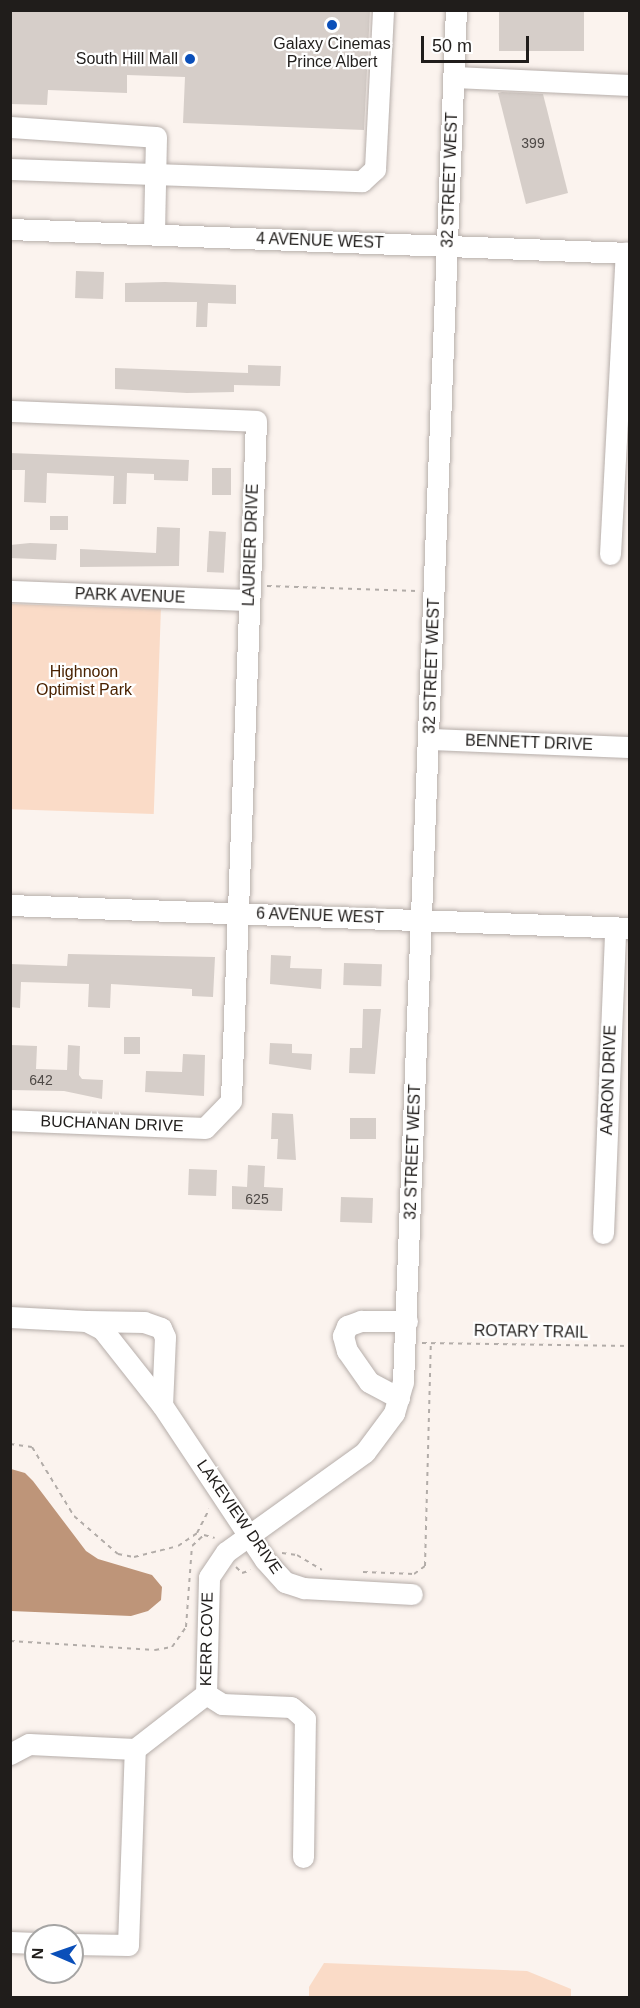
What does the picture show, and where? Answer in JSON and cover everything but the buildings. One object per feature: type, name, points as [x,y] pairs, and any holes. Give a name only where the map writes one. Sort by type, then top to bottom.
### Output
[{"type":"street","points":[[10,169],[156,172],[362,181],[371,177],[375,169],[383,10]]},
{"type":"street","name":"32 STREET WEST","points":[[249,1536],[365,1452],[394,1413],[399,1398],[407,1321],[456,10]]},
{"type":"street","points":[[454,77],[630,85]]},
{"type":"street","points":[[10,127],[150,134],[158,144],[154,234]]},
{"type":"street","name":"4 AVENUE WEST","points":[[10,229],[628,253]]},
{"type":"street","points":[[610,554],[628,253]]},
{"type":"street","name":"LAURIER DRIVE","points":[[10,411],[256,421],[237,914]]},
{"type":"street","name":"PARK AVENUE","points":[[10,591],[249,593]]},
{"type":"street","name":"BENNETT DRIVE","points":[[429,739],[630,747]]},
{"type":"street","name":"6 AVENUE WEST","points":[[10,905],[622,928]]},
{"type":"street","name":"BUCHANAN DRIVE","points":[[10,1120],[205,1128],[231,1101],[237,914]]},
{"type":"street","name":"AARON DRIVE","points":[[603,1233],[622,928]]},
{"type":"street","points":[[10,1317],[144,1322],[161,1328],[165,1337],[162,1405]]},
{"type":"street","name":"LAKEVIEW DRIVE","points":[[86,1321],[111,1339],[162,1405],[274,1572],[294,1586],[412,1594]]},
{"type":"street","points":[[399,1398],[369,1382],[347,1351],[343,1336],[347,1326],[361,1321],[407,1321]]},
{"type":"street","name":"KERR COVE","points":[[249,1536],[218,1560],[209,1576],[206,1694],[222,1704],[291,1707],[305,1719],[303,1857]]},
{"type":"street","points":[[10,1754],[29,1744],[135,1749],[206,1694]]},
{"type":"street","points":[[84,1944],[128,1945],[135,1749]]},
{"type":"path","points":[[249,593],[435,592]]},
{"type":"path","name":"ROTARY TRAIL","points":[[431,1343],[630,1346]]},
{"type":"path","points":[[10,1443],[32,1448],[74,1516],[118,1554],[134,1557],[159,1553],[197,1533],[217,1486]]},
{"type":"green space","name":"Highnoon Optimist Park","points":[[11,604],[161,609],[154,814],[10,809]]},
{"type":"green space","points":[[324,1963],[527,1971],[571,1989],[571,1997],[309,1997],[309,1987]]},
{"type":"shaded area","points":[[11,1469],[25,1473],[33,1481],[86,1551],[98,1559],[152,1575],[162,1587],[161,1600],[148,1611],[131,1616],[11,1611]]},
{"type":"place","name":"Galaxy Cinemas Prince Albert","points":[[332,25]]},
{"type":"place","name":"South Hill Mall","points":[[190,59]]}]
